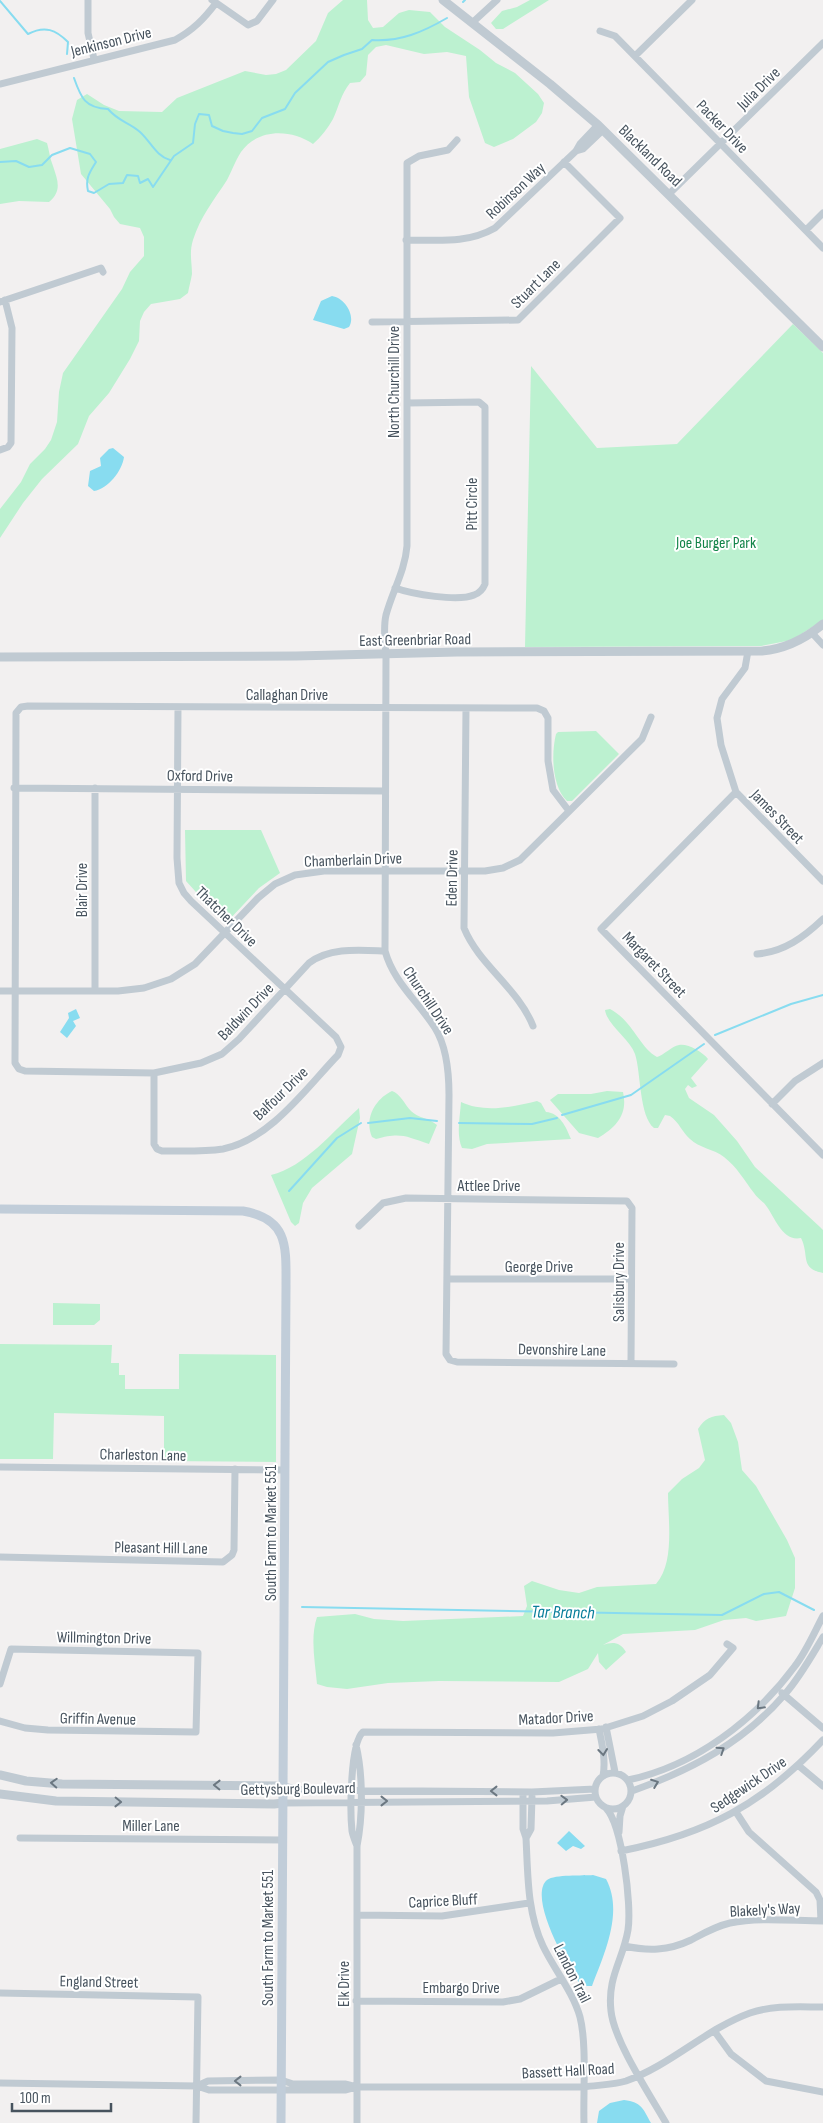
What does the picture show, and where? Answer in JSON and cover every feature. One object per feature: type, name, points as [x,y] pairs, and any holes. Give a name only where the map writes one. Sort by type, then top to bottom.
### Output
[{"type":"main road","name":"South Farm to Market 551","points":[[0,1209],[218,1210],[257,1214],[270,1220],[284,1240],[286,1258],[281,2123]]},
{"type":"street","points":[[88,0],[88,33],[94,59]]},
{"type":"street","points":[[214,2],[242,23],[251,25],[257,21],[273,0]]},
{"type":"street","name":"Blackland Road","points":[[443,0],[557,89],[601,127],[823,348]]},
{"type":"street","points":[[472,23],[497,0]]},
{"type":"street","points":[[635,56],[692,0]]},
{"type":"street","name":"Jenkinson Drive","points":[[0,84],[175,40],[194,29],[214,2]]},
{"type":"street","name":"Packer Drive","points":[[600,31],[615,36],[823,248]]},
{"type":"street","name":"Julia Drive","points":[[669,194],[823,43]]},
{"type":"street","name":"Robinson Way","points":[[406,240],[462,240],[480,237],[495,228],[576,151],[583,148],[601,127]]},
{"type":"street","name":"North Churchill Drive","points":[[386,655],[384,623],[406,558],[407,546],[406,240],[408,163],[419,156],[448,150],[457,140]]},
{"type":"street","name":"Stuart Lane","points":[[372,322],[507,322],[518,320],[526,314],[620,218],[564,162]]},
{"type":"street","points":[[806,230],[823,213]]},
{"type":"street","points":[[0,450],[8,447],[11,443],[12,328],[2,301],[101,268],[103,272]]},
{"type":"street","name":"Pitt Circle","points":[[395,588],[423,596],[467,596],[476,595],[484,584],[485,407],[479,402],[407,402]]},
{"type":"street","name":"East Greenbriar Road","points":[[0,657],[748,651],[771,650],[783,647],[812,633],[823,624]]},
{"type":"street","points":[[812,633],[823,645]]},
{"type":"street","name":"James Street","points":[[748,651],[745,668],[722,699],[717,718],[721,745],[736,792],[823,881]]},
{"type":"street","name":"Churchill Drive","points":[[386,655],[386,951],[390,967],[398,982],[436,1029],[444,1048],[449,1078],[446,1350],[450,1360]]},
{"type":"street","name":"Callaghan Drive","points":[[14,788],[14,716],[24,706],[537,708],[547,714],[549,776],[553,790],[569,811]]},
{"type":"street","name":"Thatcher Drive","points":[[178,707],[177,858],[179,883],[187,897],[224,934],[286,988],[336,1037],[341,1047]]},
{"type":"street","name":"Eden Drive","points":[[466,708],[464,928],[469,938],[526,1010],[533,1026]]},
{"type":"street","name":"Chamberlain Drive","points":[[0,991],[95,991],[144,988],[171,979],[195,964],[258,898],[275,884],[295,875],[324,871],[484,871],[503,868],[520,860],[642,738],[651,717]]},
{"type":"street","points":[[14,788],[15,991]]},
{"type":"street","name":"Oxford Drive","points":[[14,788],[385,791]]},
{"type":"street","name":"Blair Drive","points":[[94,788],[95,991]]},
{"type":"street","name":"Margaret Street","points":[[736,792],[601,929],[823,1156]]},
{"type":"street","points":[[757,954],[770,953],[805,936],[823,919]]},
{"type":"street","name":"Baldwin Drive","points":[[15,991],[15,1063],[22,1071],[154,1073],[201,1063],[222,1054],[240,1039],[309,963],[319,955],[331,951],[386,951]]},
{"type":"street","name":"Balfour Drive","points":[[154,1073],[154,1141],[157,1149],[162,1151],[203,1151],[225,1148],[246,1141],[277,1120],[338,1054],[341,1047]]},
{"type":"street","points":[[772,1104],[795,1082],[823,1063]]},
{"type":"street","name":"Attlee Drive","points":[[358,1226],[375,1209],[390,1200],[406,1198],[624,1200],[630,1202]]},
{"type":"street","name":"Salisbury Drive","points":[[630,1202],[632,1208],[631,1363]]},
{"type":"street","name":"George Drive","points":[[447,1279],[631,1280]]},
{"type":"street","name":"Devonshire Lane","points":[[450,1360],[457,1362],[674,1364]]},
{"type":"street","name":"Charleston Lane","points":[[0,1467],[285,1470]]},
{"type":"street","name":"Pleasant Hill Lane","points":[[0,1557],[223,1562],[232,1555],[234,1550],[235,1470]]},
{"type":"street","points":[[628,1780],[651,1774],[707,1748],[748,1717],[777,1689],[797,1665],[823,1616]]},
{"type":"street","points":[[632,1792],[679,1774],[720,1751],[743,1735],[784,1695],[823,1637]]},
{"type":"street","name":"Matador Drive","points":[[356,1790],[360,1760],[356,1745],[358,1737],[366,1731],[554,1733],[603,1728],[643,1716],[694,1688],[710,1675],[733,1648],[728,1644]]},
{"type":"street","name":"Willmington Drive","points":[[0,1684],[10,1649],[198,1653],[196,1732]]},
{"type":"street","points":[[777,1689],[823,1728]]},
{"type":"street","name":"Griffin Avenue","points":[[0,1721],[25,1728],[48,1730],[196,1732]]},
{"type":"street","points":[[603,1728],[615,1772]]},
{"type":"street","points":[[603,1728],[604,1768],[602,1776],[596,1783],[596,1797],[612,1817],[619,1837]]},
{"type":"street","name":"Sedgewick Drive","points":[[621,1851],[661,1843],[707,1827],[736,1812],[799,1766],[823,1740]]},
{"type":"street","points":[[799,1766],[823,1786]]},
{"type":"street","points":[[602,1776],[615,1772],[623,1775],[628,1780],[632,1792],[629,1800],[623,1806],[615,1809],[606,1808]]},
{"type":"street","name":"Gettysburg Boulevard","points":[[0,1775],[26,1781],[62,1784],[283,1786],[302,1790],[532,1792],[595,1789]]},
{"type":"street","name":"Elk Drive","points":[[356,1790],[352,1831],[357,1846],[357,2123]]},
{"type":"street","name":"Landon Trail","points":[[523,1792],[523,1829],[526,1838],[529,1903],[543,1945],[580,2017],[584,2123]]},
{"type":"street","name":"Landon Trail","points":[[526,1838],[531,1829],[532,1792]]},
{"type":"street","name":"Gettysburg Boulevard","points":[[0,1794],[56,1801],[274,1804],[532,1801],[596,1797]]},
{"type":"street","points":[[623,1806],[620,1816],[619,1837],[629,1914],[624,1946],[611,1980],[611,2013],[616,2032],[666,2123]]},
{"type":"street","points":[[736,1812],[749,1832],[816,1892],[820,1900],[822,1921]]},
{"type":"street","name":"Miller Lane","points":[[20,1838],[283,1840]]},
{"type":"street","name":"Caprice Bluff","points":[[357,1915],[442,1916],[529,1903]]},
{"type":"street","name":"Blakely's Way","points":[[624,1946],[642,1950],[669,1948],[711,1929],[730,1923],[747,1921],[822,1921]]},
{"type":"street","name":"Embargo Drive","points":[[356,2002],[503,2002],[520,1999],[561,1978]]},
{"type":"street","name":"England Street","points":[[0,1993],[198,1997],[197,2086]]},
{"type":"street","name":"Bassett Hall Road","points":[[197,2086],[208,2081],[281,2080],[293,2084],[345,2084],[356,2087],[584,2087],[624,2082],[662,2065],[714,2032],[752,2012],[786,2007],[823,2007]]},
{"type":"street","points":[[714,2032],[731,2054],[766,2081],[823,2092]]},
{"type":"street","name":"Bassett Hall Road","points":[[0,2083],[197,2086],[209,2090],[281,2091],[345,2090],[356,2087]]},
{"type":"street","points":[[196,2123],[197,2086]]},
{"type":"green space","points":[[343,0],[367,0],[368,20],[373,28],[383,27],[399,13],[409,10],[430,12],[445,27],[496,63],[515,73],[538,94],[544,103],[542,113],[536,122],[513,139],[494,147],[485,143],[469,97],[466,56],[447,52],[424,54],[386,45],[376,47],[368,55],[366,75],[360,82],[350,83],[331,122],[313,144],[295,136],[275,133],[265,135],[248,144],[239,155],[227,180],[199,224],[191,249],[192,274],[188,293],[180,299],[151,304],[144,312],[140,321],[139,341],[130,359],[109,393],[89,416],[78,444],[42,479],[23,503],[0,538],[0,509],[21,482],[30,464],[51,440],[57,422],[59,392],[63,373],[122,289],[130,272],[144,256],[144,237],[140,228],[120,224],[81,174],[72,119],[77,100],[87,94],[104,105],[119,111],[162,112],[177,98],[245,71],[266,75],[276,74],[286,70],[316,41],[328,13]]},
{"type":"green space","points":[[530,0],[549,0],[503,29],[496,29],[491,23],[502,11],[517,7]]},
{"type":"green space","points":[[37,139],[47,143],[58,186],[56,194],[49,202],[19,201],[0,204],[0,149]]},
{"type":"green space","name":"Joe Burger Park","points":[[793,324],[823,353],[823,620],[792,640],[761,646],[525,647],[531,366],[597,448],[677,444]]},
{"type":"green space","points":[[596,731],[619,754],[572,801],[567,801],[558,787],[554,770],[554,742],[556,734],[558,732]]},
{"type":"green space","points":[[185,830],[261,830],[280,873],[259,888],[227,922],[223,922],[186,881]]},
{"type":"green space","points":[[610,1009],[625,1020],[645,1047],[657,1057],[674,1047],[686,1045],[708,1059],[691,1078],[697,1086],[692,1088],[688,1085],[685,1089],[689,1098],[714,1115],[737,1141],[755,1167],[823,1230],[823,1273],[811,1268],[806,1260],[804,1244],[801,1238],[795,1238],[784,1233],[765,1205],[729,1161],[720,1154],[694,1142],[670,1116],[665,1115],[658,1128],[654,1128],[649,1122],[643,1104],[635,1054],[607,1016],[605,1010]]},
{"type":"green space","points":[[392,1091],[414,1113],[437,1125],[429,1144],[397,1135],[376,1139],[372,1137],[369,1123],[373,1110],[381,1099]]},
{"type":"green space","points":[[607,1091],[623,1092],[624,1107],[616,1124],[598,1138],[579,1133],[550,1100],[558,1094],[591,1094]]},
{"type":"green space","points":[[537,1101],[541,1103],[546,1112],[559,1118],[565,1125],[571,1139],[487,1144],[472,1149],[462,1148],[459,1132],[461,1102],[479,1107],[499,1108]]},
{"type":"green space","points":[[359,1108],[360,1118],[352,1154],[312,1188],[303,1203],[299,1223],[295,1226],[291,1222],[271,1175],[283,1171],[307,1156]]},
{"type":"green space","points":[[53,1303],[100,1304],[100,1320],[94,1325],[53,1325]]},
{"type":"green space","points":[[0,1344],[112,1345],[111,1363],[119,1363],[119,1375],[125,1375],[125,1389],[179,1389],[179,1354],[276,1355],[276,1462],[164,1461],[164,1416],[54,1413],[53,1459],[0,1459]]},
{"type":"green space","points":[[724,1415],[731,1423],[738,1442],[742,1470],[756,1486],[787,1540],[795,1558],[795,1588],[786,1616],[756,1621],[746,1618],[724,1620],[695,1630],[623,1634],[603,1645],[615,1643],[624,1648],[626,1652],[606,1670],[599,1662],[598,1653],[588,1669],[559,1682],[439,1681],[388,1683],[347,1689],[317,1684],[313,1641],[317,1617],[355,1614],[374,1619],[403,1621],[523,1616],[527,1606],[524,1586],[532,1581],[559,1590],[579,1593],[597,1587],[656,1584],[666,1565],[668,1553],[668,1493],[682,1479],[699,1468],[705,1460],[698,1429],[703,1422],[715,1416]]},
{"type":"water","points":[[332,296],[341,300],[348,308],[351,318],[349,327],[344,329],[313,320],[321,301]]},
{"type":"water","points":[[113,448],[124,457],[123,462],[109,483],[94,491],[88,486],[90,471],[101,466],[100,458],[109,449]]},
{"type":"water","points":[[76,1009],[80,1018],[73,1021],[76,1026],[67,1038],[60,1032],[69,1018],[68,1013]]},
{"type":"water","points":[[569,1831],[585,1846],[581,1849],[573,1846],[566,1851],[557,1843]]},
{"type":"water","points":[[593,1875],[606,1879],[611,1892],[613,1919],[606,1947],[592,1986],[582,1986],[568,1965],[552,1934],[542,1902],[542,1889],[547,1880],[551,1878]]},
{"type":"water","points":[[624,2100],[638,2104],[644,2110],[651,2123],[597,2123],[599,2111],[610,2103]]},
{"type":"waterway","points":[[0,1],[28,34],[45,29],[55,32],[64,38],[68,42],[67,54]]},
{"type":"waterway","points":[[0,162],[16,161],[29,167],[42,165],[52,155],[70,148],[90,154],[96,162],[88,179],[88,191],[94,193],[109,184],[123,183],[127,175],[138,176],[140,183],[148,179],[153,187],[174,156],[193,143],[195,124],[199,114],[209,115],[212,126],[223,131],[242,134],[252,131],[262,118],[285,109],[295,93],[328,62],[362,49],[372,40],[402,38],[429,28],[447,18]]},
{"type":"waterway","points":[[74,78],[85,101],[94,107],[108,109],[116,117],[140,132],[157,152],[170,160]]},
{"type":"waterway","points":[[715,1035],[791,1004],[823,995]]},
{"type":"waterway","points":[[562,1115],[631,1095],[704,1044]]},
{"type":"waterway","points":[[368,1123],[410,1118],[437,1121]]},
{"type":"waterway","points":[[459,1123],[532,1124],[557,1118]]},
{"type":"waterway","points":[[289,1191],[337,1138],[361,1123]]},
{"type":"waterway","name":"Tar Branch","points":[[302,1607],[722,1615],[764,1594],[779,1592],[814,1610]]}]
